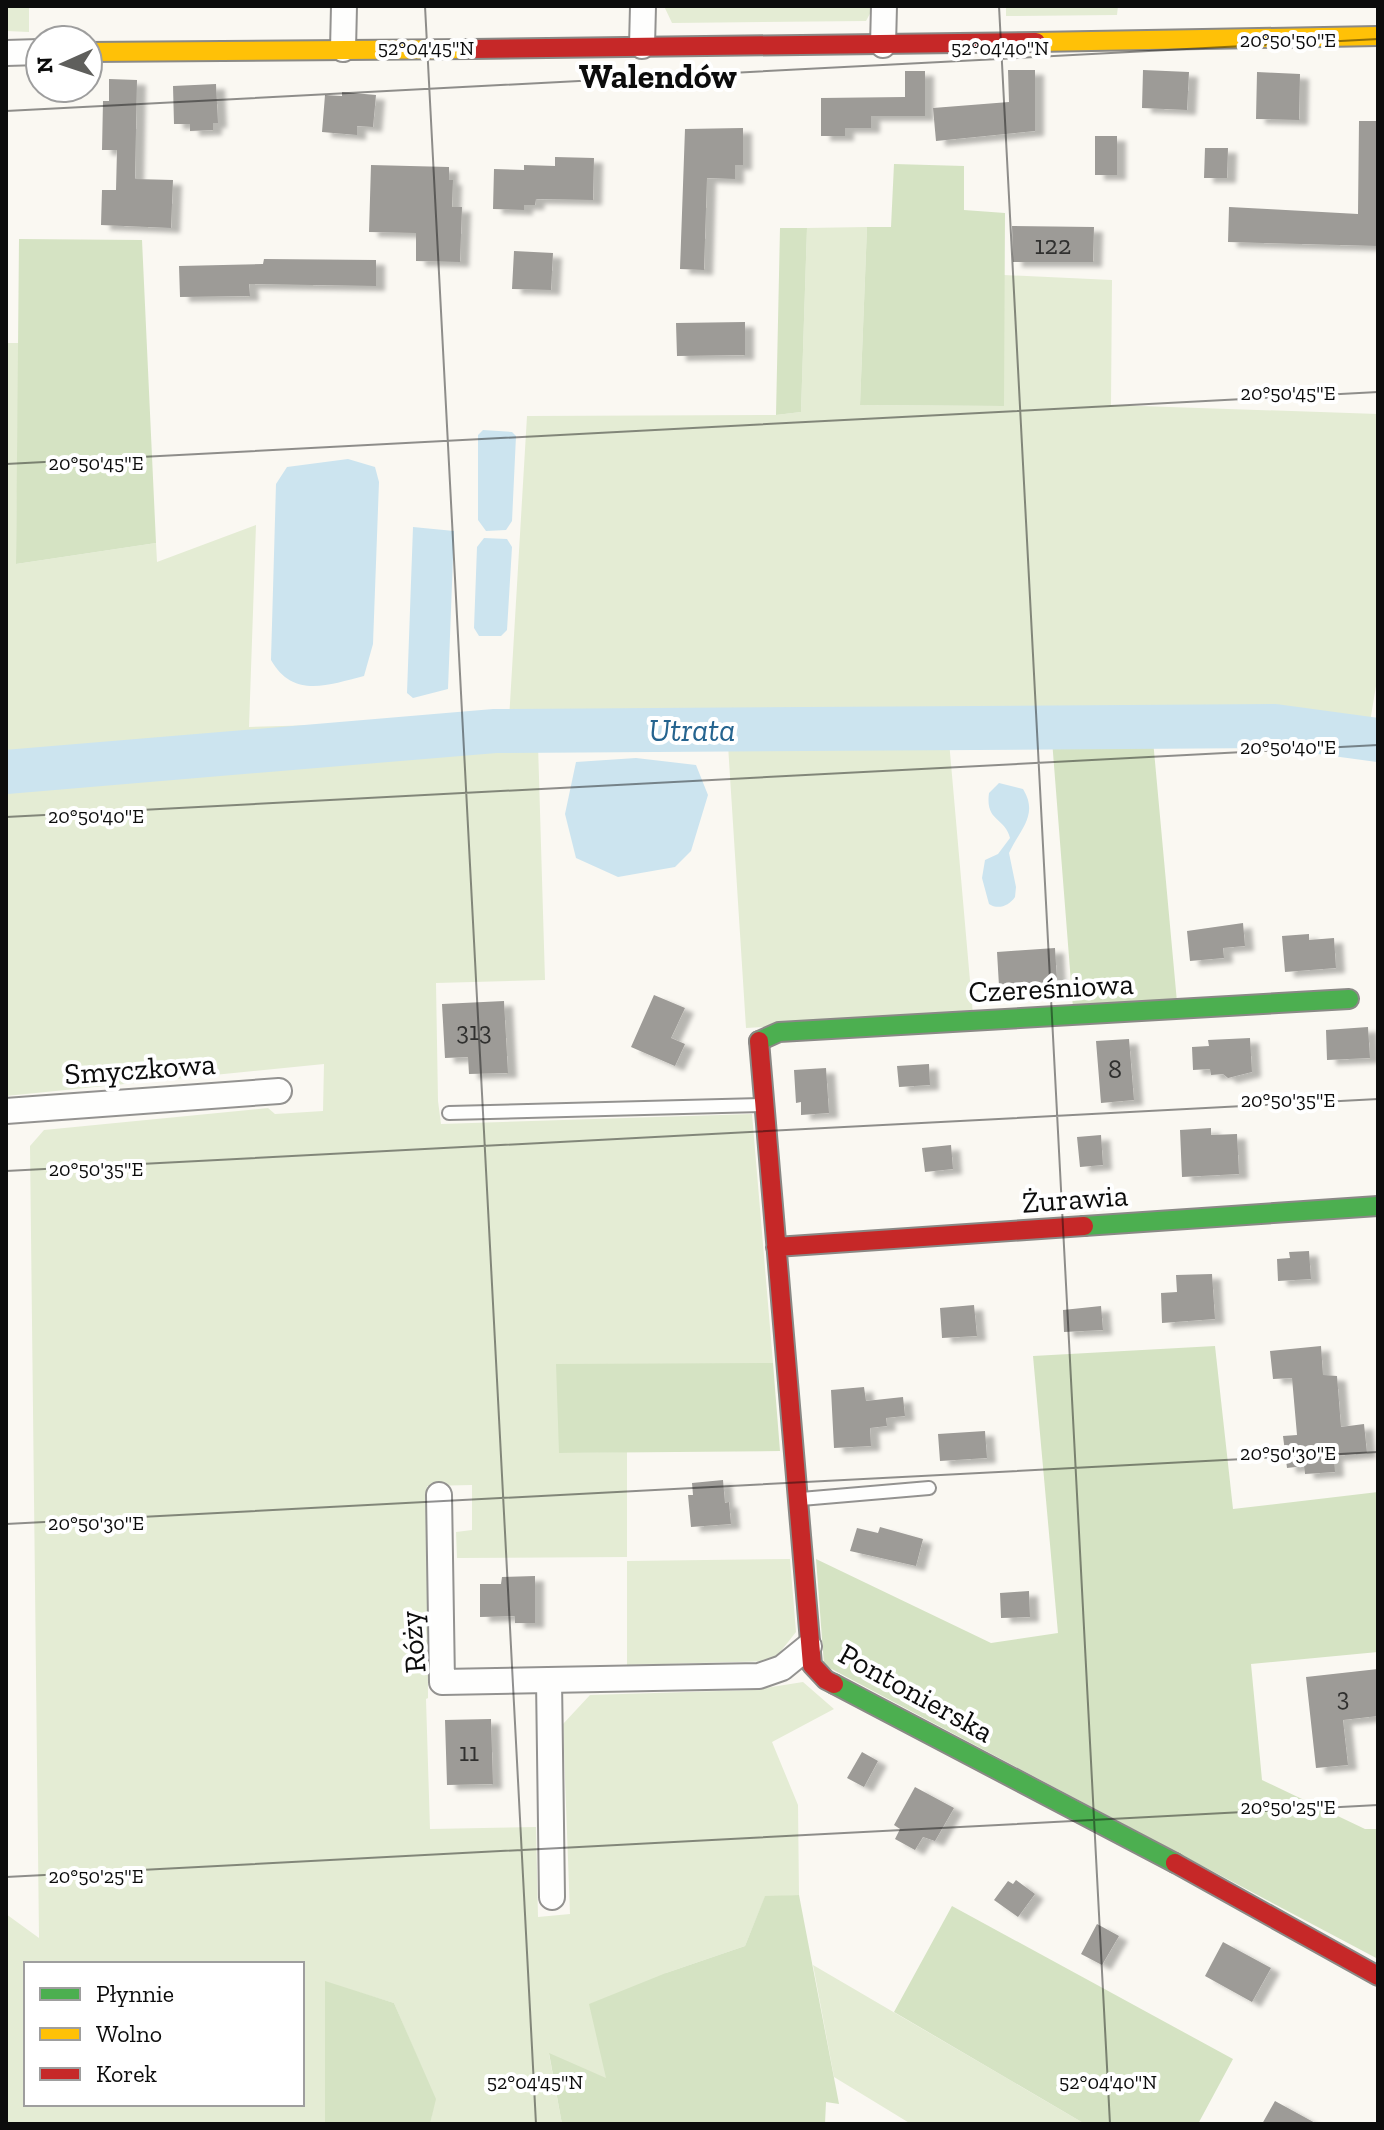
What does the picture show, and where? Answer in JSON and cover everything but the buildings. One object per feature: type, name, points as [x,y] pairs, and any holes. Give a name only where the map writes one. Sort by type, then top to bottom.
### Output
[{"type":"street","points":[[343,49],[344,6]]},
{"type":"street","points":[[642,46],[643,6]]},
{"type":"street","points":[[883,45],[884,6]]},
{"type":"street","points":[[104,52],[883,45],[1378,36]]},
{"type":"street","name":"Czereśniowa","points":[[759,1040],[779,1032],[1349,999]]},
{"type":"street","name":"Pontonierska","points":[[759,1040],[812,1665],[826,1680],[1108,1826],[1378,1976]]},
{"type":"street","name":"Smyczkowa","points":[[6,1111],[279,1091]]},
{"type":"street","name":"Żurawia","points":[[776,1247],[1378,1206]]},
{"type":"street","name":"Róży","points":[[439,1495],[442,1682],[759,1676],[782,1668],[809,1646]]},
{"type":"street","points":[[549,1680],[552,1897]]},
{"type":"lane","points":[[449,1113],[764,1105]]},
{"type":"lane","points":[[797,1500],[929,1488]]},
{"type":"green space","points":[[6,6],[29,6],[29,24],[24,24],[24,32],[6,31]]},
{"type":"green space","points":[[664,6],[874,6],[866,21],[672,23]]},
{"type":"green space","points":[[1006,6],[1118,6],[1117,15],[1006,16]]},
{"type":"green space","points":[[894,164],[964,166],[964,210],[1005,213],[1004,406],[860,405],[867,227],[891,227]]},
{"type":"green space","points":[[867,227],[860,405],[1004,406],[1004,275],[1112,280],[1111,405],[1378,414],[1378,674],[1370,722],[1378,723],[1378,746],[1255,739],[949,741],[973,1015],[746,1028],[728,745],[538,744],[545,980],[436,983],[441,1124],[752,1114],[773,1363],[560,1453],[627,1452],[627,1557],[457,1558],[456,1532],[472,1530],[472,1485],[427,1486],[426,1699],[430,1829],[536,1827],[538,1917],[570,1914],[563,1724],[590,1695],[752,1690],[803,1682],[834,1709],[772,1742],[798,1805],[799,1895],[765,1897],[745,1946],[666,1973],[607,2079],[549,2054],[562,2124],[430,2124],[435,2099],[394,2003],[325,1982],[325,2124],[6,2124],[6,1914],[39,1938],[30,1146],[44,1130],[268,1108],[275,1114],[323,1111],[324,1064],[6,1096],[6,343],[19,343],[16,564],[156,543],[157,562],[256,525],[249,727],[509,720],[527,416],[776,415],[801,412],[807,228]]},
{"type":"green space","points":[[780,228],[807,228],[801,412],[776,415]]},
{"type":"green space","points":[[19,239],[142,240],[156,543],[16,564]]},
{"type":"green space","points":[[1052,740],[1153,740],[1177,1002],[1073,1008]]},
{"type":"green space","points":[[1215,1346],[1233,1509],[1378,1492],[1378,1652],[1251,1664],[1262,1780],[1365,1829],[1378,1829],[1378,1959],[824,1665],[816,1559],[991,1643],[1058,1633],[1033,1356]]},
{"type":"green space","points":[[773,1363],[780,1451],[559,1453],[556,1364]]},
{"type":"green space","points":[[790,1559],[796,1632],[773,1661],[627,1665],[627,1561]]},
{"type":"green space","points":[[799,1895],[839,2104],[826,2102],[825,2124],[562,2124],[549,2053],[606,2078],[589,2004],[745,1946],[765,1896]]},
{"type":"green space","points":[[952,1906],[1233,2059],[1198,2124],[1085,2124],[894,2012]]},
{"type":"green space","points":[[813,1965],[1085,2124],[911,2124],[834,2077]]},
{"type":"green space","points":[[325,1981],[394,2003],[436,2099],[430,2124],[325,2124]]},
{"type":"water","points":[[483,430],[512,432],[516,436],[512,521],[506,530],[486,531],[478,520],[478,435]]},
{"type":"water","points":[[348,459],[375,467],[379,482],[373,644],[364,676],[325,685],[301,685],[280,672],[271,660],[276,484],[287,467]]},
{"type":"water","points":[[413,527],[454,531],[448,689],[413,698],[407,693]]},
{"type":"water","points":[[484,538],[507,539],[512,547],[507,630],[501,636],[479,636],[474,628],[477,547]]},
{"type":"water","points":[[636,758],[696,765],[708,795],[691,851],[675,867],[618,877],[576,858],[565,814],[576,762]]},
{"type":"water","points":[[999,783],[1023,789],[1029,807],[1026,822],[1009,853],[1015,897],[1000,907],[989,904],[982,878],[985,860],[998,854],[1010,838],[990,809],[989,793]]},
{"type":"waterway","name":"Utrata","points":[[6,772],[495,731],[1275,726],[1378,740]]},
{"type":"traffic: fast","points":[[759,1041],[779,1032],[1349,999]]},
{"type":"traffic: fast","points":[[1084,1226],[1378,1206]]},
{"type":"traffic: fast","points":[[834,1684],[1175,1863]]},
{"type":"traffic: slow","points":[[1036,42],[1378,36]]},
{"type":"traffic: slow","points":[[104,52],[471,49]]},
{"type":"traffic: jam","points":[[471,49],[1036,42]]},
{"type":"traffic: jam","points":[[759,1041],[812,1665],[834,1684]]},
{"type":"traffic: jam","points":[[776,1247],[1084,1226]]},
{"type":"traffic: jam","points":[[1175,1863],[1378,1976]]},
{"type":"district","name":"Walendów","points":[[658,76]]}]
